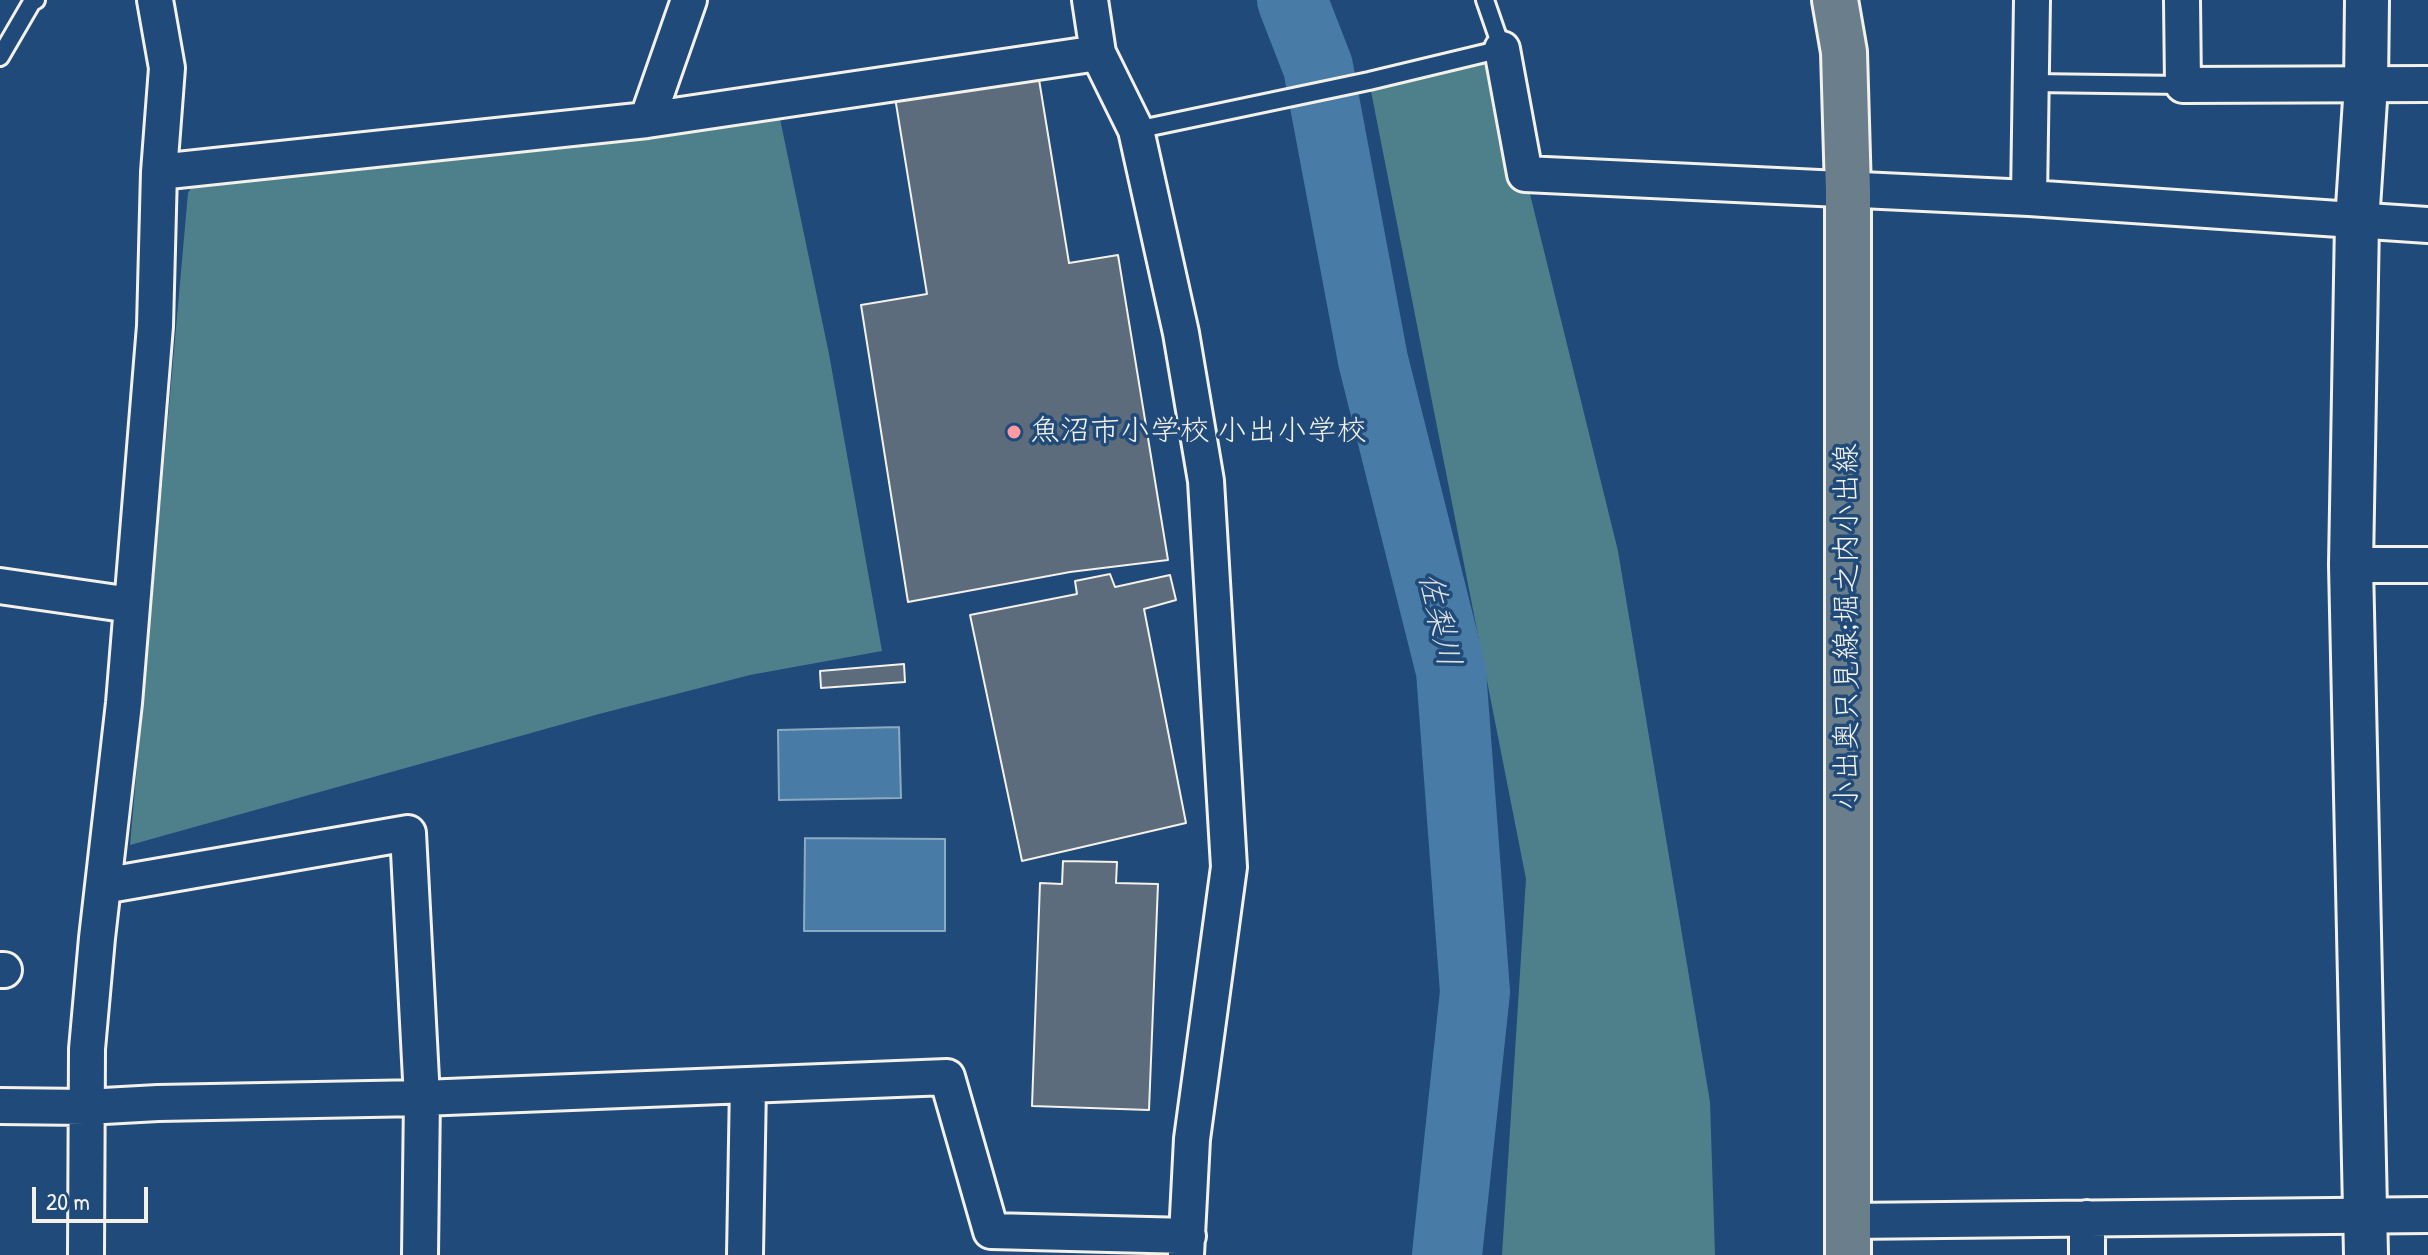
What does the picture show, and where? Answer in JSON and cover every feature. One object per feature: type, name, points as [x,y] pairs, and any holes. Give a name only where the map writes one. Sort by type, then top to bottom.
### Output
[{"type":"main road","name":"小出奥只見線;堀之内小出線","points":[[1835,0],[1844,52],[1848,191],[1848,1238]]},
{"type":"street","points":[[86,1255],[87,1049],[124,703],[155,326],[159,172],[167,68],[155,0]]},
{"type":"street","points":[[647,120],[689,0]]},
{"type":"street","points":[[0,1106],[86,1107],[422,1098],[947,1077],[991,1231],[1187,1246],[1192,1139],[1229,867],[1206,481],[1149,128],[1098,53],[1090,0]]},
{"type":"street","points":[[2029,198],[2032,0]]},
{"type":"street","points":[[2182,0],[2183,85],[2428,84]]},
{"type":"street","points":[[2366,1235],[2351,565],[2357,222],[2366,85],[2367,0]]},
{"type":"street","points":[[1490,52],[1525,174],[2029,198],[2428,225]]},
{"type":"street","points":[[159,172],[647,120],[1098,53]]},
{"type":"street","points":[[2351,565],[2428,565]]},
{"type":"street","points":[[0,586],[131,605]]},
{"type":"street","points":[[103,886],[408,833],[422,1098],[420,1255]]},
{"type":"street","points":[[745,1255],[748,1085]]},
{"type":"street","points":[[1848,1238],[2087,1218],[2366,1235],[2428,1215]]},
{"type":"street","points":[[2087,1218],[2087,1255]]},
{"type":"lane","points":[[0,57],[36,0]]},
{"type":"lane","points":[[1149,128],[1490,52],[1485,0]]},
{"type":"lane","points":[[2032,83],[2183,85]]},
{"type":"green space","points":[[1502,49],[1525,174],[1618,551],[1710,1102],[1715,1255],[1502,1255],[1526,879],[1369,81]]},
{"type":"green space","points":[[775,95],[829,354],[882,651],[750,675],[130,845],[188,193],[206,163]]},
{"type":"water","points":[[899,727],[901,798],[779,800],[778,730]]},
{"type":"water","points":[[805,838],[945,839],[945,931],[804,931]]},
{"type":"building","name":"魚沼市小学校 小出小学校","points":[[1035,55],[1069,263],[1118,255],[1168,560],[1070,572],[908,602],[861,305],[927,294],[892,79]]},
{"type":"building","points":[[1110,574],[1115,587],[1170,575],[1176,600],[1144,609],[1186,823],[1022,861],[970,615],[1077,594],[1075,581]]},
{"type":"building","points":[[904,664],[905,682],[821,688],[820,671]]},
{"type":"building","points":[[1063,861],[1117,862],[1116,883],[1158,884],[1149,1110],[1032,1106],[1040,883],[1062,884]]},
{"type":"waterway","name":"佐梨川","points":[[1292,0],[1318,67],[1373,360],[1451,671],[1475,992],[1447,1255]]},
{"type":"place","name":"魚沼市小学校 小出小学校","points":[[1014,432]]}]
